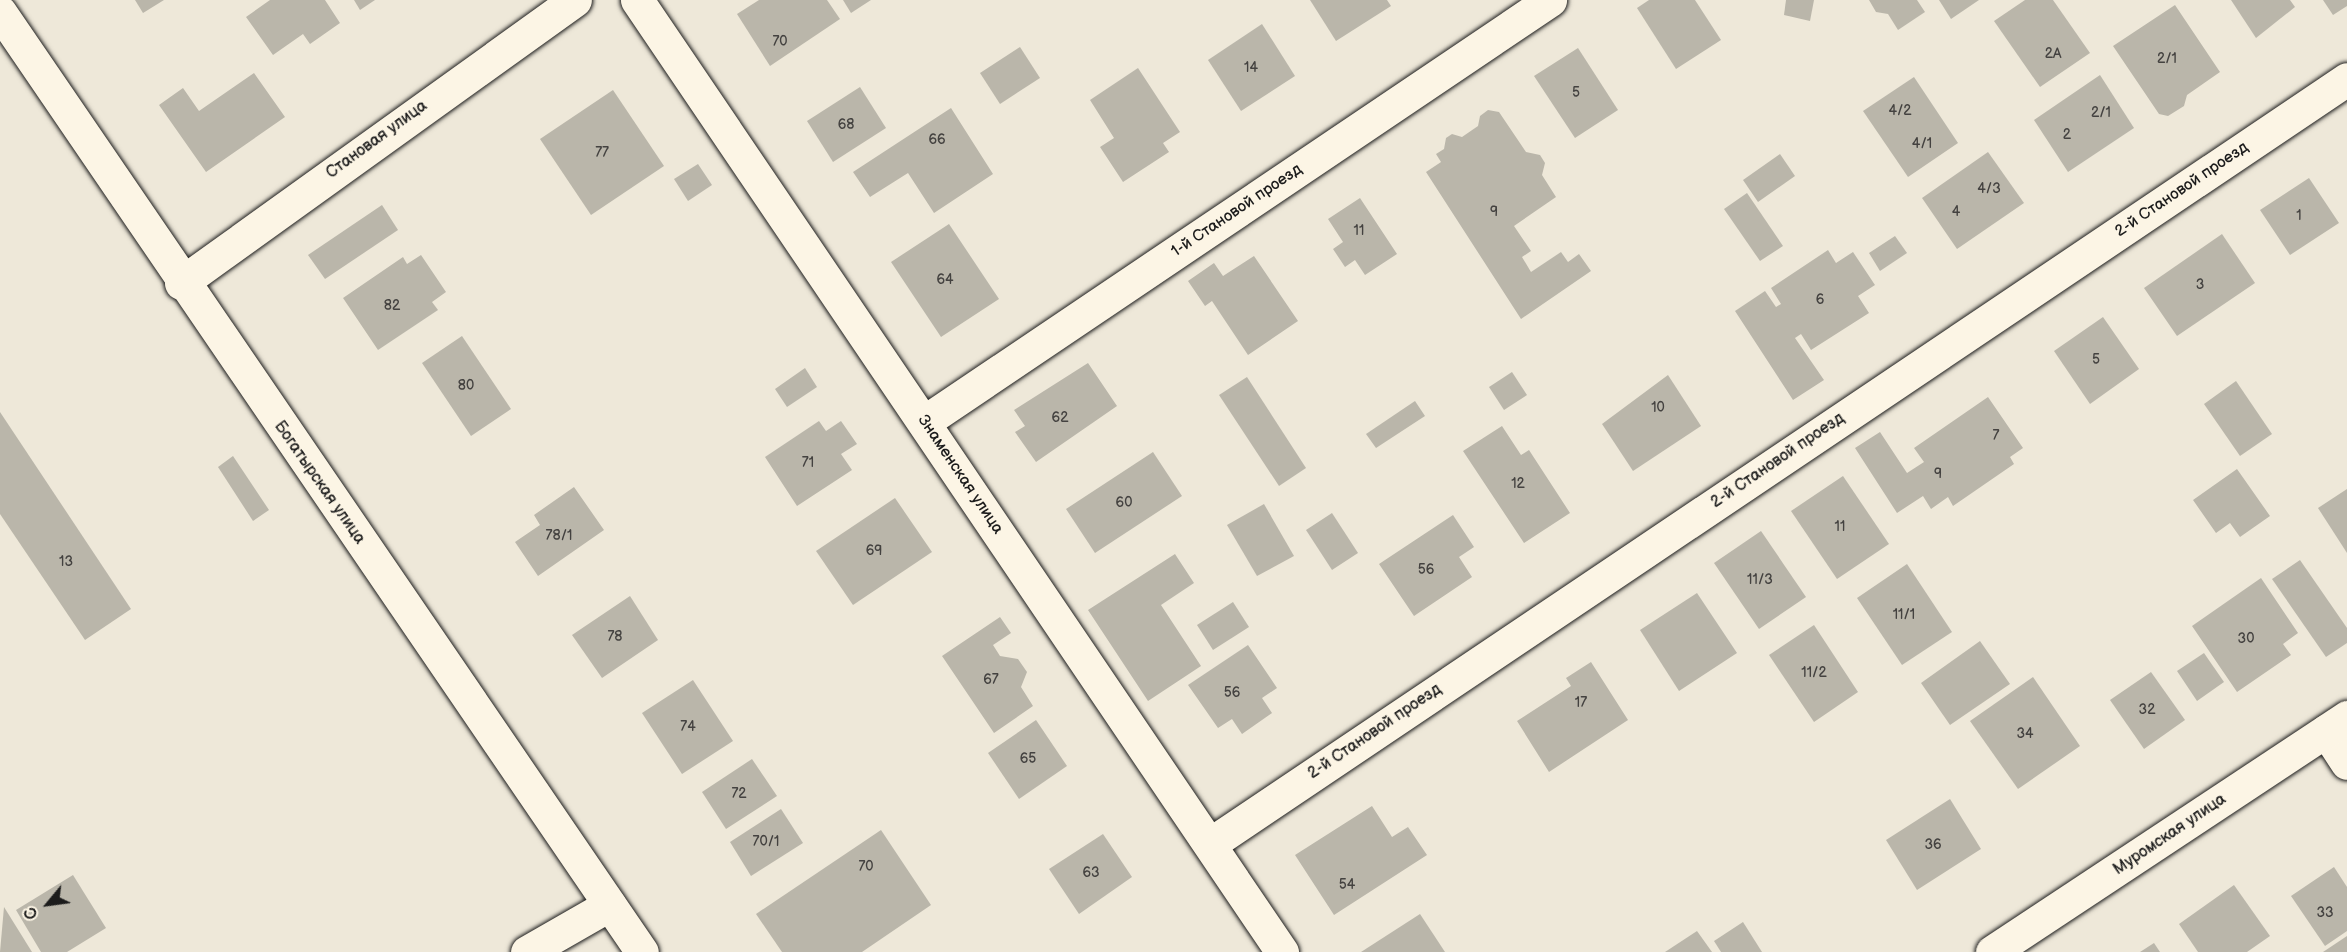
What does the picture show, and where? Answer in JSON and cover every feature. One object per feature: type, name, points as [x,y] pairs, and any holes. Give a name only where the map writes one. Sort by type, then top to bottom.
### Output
[{"type":"street","name":"Становая улица","points":[[181,282],[575,0]]},
{"type":"street","name":"Знаменская улица","points":[[637,0],[1282,952]]},
{"type":"street","name":"1-й Становой проезд","points":[[924,422],[1550,0]]},
{"type":"street","name":"Богатырская улица","points":[[0,12],[181,282],[642,952]]},
{"type":"street","name":"2-й Становой проезд","points":[[1210,844],[2347,79]]},
{"type":"street","points":[[2336,724],[2347,763]]},
{"type":"street","name":"Муромская улица","points":[[1992,952],[2336,724]]},
{"type":"street","points":[[527,952],[609,905]]},
{"type":"building","points":[[135,0],[164,0],[143,13]]},
{"type":"building","points":[[270,0],[325,0],[340,23],[310,44],[303,34],[273,55],[246,17]]},
{"type":"building","points":[[354,0],[375,0],[360,10]]},
{"type":"building","points":[[759,0],[827,0],[840,19],[770,66],[737,14]]},
{"type":"building","points":[[843,0],[871,0],[851,13]]},
{"type":"building","points":[[1310,0],[1387,0],[1391,6],[1336,41]]},
{"type":"building","points":[[1649,0],[1695,0],[1721,40],[1676,69],[1637,8]]},
{"type":"building","points":[[1786,0],[1814,0],[1810,21],[1784,15]]},
{"type":"building","points":[[1869,0],[1917,0],[1925,12],[1898,30],[1888,14],[1876,12]]},
{"type":"building","points":[[1939,0],[1979,0],[1951,19]]},
{"type":"building","points":[[2025,0],[2053,0],[2090,53],[2040,87],[1994,21]]},
{"type":"building","points":[[2231,0],[2290,0],[2295,7],[2256,38]]},
{"type":"building","points":[[2323,0],[2347,0],[2347,6],[2333,15]]},
{"type":"building","points":[[2175,5],[2220,72],[2187,95],[2184,106],[2168,116],[2159,114],[2113,46]]},
{"type":"building","points":[[1262,24],[1295,76],[1241,111],[1208,60]]},
{"type":"building","points":[[1020,47],[1040,78],[1000,104],[980,73]]},
{"type":"building","points":[[1578,48],[1618,110],[1575,138],[1534,76]]},
{"type":"building","points":[[1138,68],[1180,132],[1163,143],[1169,152],[1123,182],[1100,147],[1114,138],[1090,100]]},
{"type":"building","points":[[254,73],[285,117],[206,172],[159,105],[183,88],[199,111]]},
{"type":"building","points":[[2100,75],[2134,128],[2068,172],[2034,120]]},
{"type":"building","points":[[1914,77],[1958,143],[1908,177],[1863,111]]},
{"type":"building","points":[[860,87],[886,128],[833,162],[807,121]]},
{"type":"building","points":[[613,90],[664,166],[591,215],[540,139]]},
{"type":"building","points":[[951,108],[993,174],[934,213],[908,173],[870,197],[853,172]]},
{"type":"building","points":[[1488,110],[1499,112],[1526,152],[1540,155],[1545,163],[1542,175],[1556,197],[1514,226],[1531,251],[1522,257],[1531,272],[1561,252],[1568,262],[1579,254],[1591,271],[1521,319],[1426,172],[1441,162],[1436,154],[1444,149],[1446,138],[1452,134],[1462,137],[1478,126],[1480,116]]},
{"type":"building","points":[[1988,152],[2024,203],[1957,249],[1922,198]]},
{"type":"building","points":[[1780,154],[1795,176],[1758,202],[1743,180]]},
{"type":"building","points":[[698,164],[712,185],[688,201],[674,179]]},
{"type":"building","points":[[2309,178],[2339,223],[2290,255],[2260,210]]},
{"type":"building","points":[[1747,193],[1783,246],[1760,261],[1724,209]]},
{"type":"building","points":[[1360,198],[1397,254],[1365,275],[1355,260],[1345,267],[1333,249],[1343,242],[1328,219]]},
{"type":"building","points":[[382,205],[398,230],[325,279],[308,255]]},
{"type":"building","points":[[949,224],[999,299],[941,337],[891,262]]},
{"type":"building","points":[[2222,234],[2255,283],[2177,336],[2144,288]]},
{"type":"building","points":[[1895,236],[1907,253],[1880,271],[1869,253]]},
{"type":"building","points":[[1828,250],[1836,263],[1853,252],[1875,285],[1858,296],[1869,313],[1811,350],[1801,334],[1795,338],[1824,380],[1793,400],[1735,311],[1765,291],[1776,307],[1781,304],[1771,288]]},
{"type":"building","points":[[421,255],[446,292],[432,302],[438,310],[378,350],[343,298],[403,257],[407,264]]},
{"type":"building","points":[[1254,256],[1298,321],[1248,355],[1212,301],[1205,306],[1188,281],[1214,263],[1223,276]]},
{"type":"building","points":[[2103,317],[2139,369],[2090,404],[2054,351]]},
{"type":"building","points":[[462,336],[511,409],[471,436],[422,363]]},
{"type":"building","points":[[1088,363],[1117,406],[1036,462],[1015,432],[1025,426],[1014,410]]},
{"type":"building","points":[[805,368],[817,387],[787,407],[775,389]]},
{"type":"building","points":[[1512,372],[1527,395],[1504,410],[1489,387]]},
{"type":"building","points":[[1668,375],[1701,426],[1633,471],[1602,424]]},
{"type":"building","points":[[1247,377],[1306,468],[1279,486],[1219,395]]},
{"type":"building","points":[[2236,381],[2272,434],[2240,456],[2204,404]]},
{"type":"building","points":[[1988,397],[2023,448],[2010,457],[2014,464],[1953,506],[1948,497],[1931,509],[1923,496],[1897,513],[1855,448],[1880,432],[1907,473],[1924,462],[1914,448]]},
{"type":"building","points":[[1415,401],[1425,416],[1376,448],[1366,434]]},
{"type":"building","points":[[0,412],[131,609],[85,640],[0,514]]},
{"type":"building","points":[[819,421],[826,431],[841,421],[857,444],[841,454],[852,470],[797,506],[765,457]]},
{"type":"building","points":[[1502,426],[1521,455],[1529,450],[1570,513],[1524,543],[1463,451]]},
{"type":"building","points":[[1153,452],[1182,496],[1095,553],[1066,509]]},
{"type":"building","points":[[233,456],[269,510],[253,521],[218,467]]},
{"type":"building","points":[[2237,469],[2270,516],[2240,537],[2230,523],[2216,533],[2193,500]]},
{"type":"building","points":[[1843,476],[1889,544],[1837,579],[1791,511]]},
{"type":"building","points":[[574,487],[604,530],[538,576],[515,542],[540,525],[534,515]]},
{"type":"building","points":[[2347,489],[2347,553],[2318,508]]},
{"type":"building","points":[[895,498],[932,552],[853,605],[816,551]]},
{"type":"building","points":[[1264,504],[1294,556],[1257,576],[1227,525]]},
{"type":"building","points":[[1332,513],[1358,553],[1332,570],[1306,530]]},
{"type":"building","points":[[1453,515],[1474,547],[1459,557],[1472,577],[1414,616],[1379,564]]},
{"type":"building","points":[[1761,531],[1806,597],[1759,629],[1714,563]]},
{"type":"building","points":[[1175,554],[1194,583],[1161,605],[1201,666],[1148,701],[1088,610]]},
{"type":"building","points":[[2300,560],[2347,628],[2347,643],[2326,657],[2272,579]]},
{"type":"building","points":[[1907,564],[1952,632],[1902,665],[1857,598]]},
{"type":"building","points":[[2261,578],[2298,633],[2283,644],[2291,655],[2237,692],[2192,626]]},
{"type":"building","points":[[1697,593],[1737,653],[1679,691],[1640,630]]},
{"type":"building","points":[[630,596],[658,640],[602,678],[572,635]]},
{"type":"building","points":[[1233,602],[1249,627],[1213,650],[1197,625]]},
{"type":"building","points":[[1000,617],[1011,633],[993,645],[1000,656],[1018,659],[1027,672],[1021,687],[1033,706],[994,733],[942,656]]},
{"type":"building","points":[[1814,625],[1858,692],[1814,722],[1769,655]]},
{"type":"building","points":[[1980,641],[2010,684],[1950,725],[1921,683]]},
{"type":"building","points":[[1248,645],[1277,688],[1262,698],[1272,713],[1242,734],[1232,719],[1218,728],[1188,685]]},
{"type":"building","points":[[2204,653],[2224,682],[2197,701],[2177,671]]},
{"type":"building","points":[[1591,662],[1628,720],[1549,772],[1517,721],[1571,686],[1566,678]]},
{"type":"building","points":[[2151,672],[2185,720],[2144,749],[2110,700]]},
{"type":"building","points":[[2033,677],[2080,746],[2018,789],[1970,721]]},
{"type":"building","points":[[693,680],[733,741],[682,774],[642,713]]},
{"type":"building","points":[[1036,720],[1067,766],[1019,799],[988,753]]},
{"type":"building","points":[[752,759],[777,796],[726,829],[702,792]]},
{"type":"building","points":[[1950,799],[1981,849],[1917,890],[1886,840]]},
{"type":"building","points":[[1372,806],[1392,837],[1408,827],[1427,855],[1334,915],[1295,855]]},
{"type":"building","points":[[781,809],[803,843],[751,876],[730,842]]},
{"type":"building","points":[[881,830],[931,905],[862,952],[782,952],[756,914]]},
{"type":"building","points":[[1103,834],[1132,877],[1079,914],[1049,869]]},
{"type":"building","points":[[2334,867],[2347,887],[2347,931],[2325,946],[2291,896]]},
{"type":"building","points":[[73,875],[106,928],[67,952],[41,952],[16,910]]},
{"type":"building","points":[[2234,885],[2270,936],[2247,952],[2198,952],[2179,924]]},
{"type":"building","points":[[4,907],[32,952],[0,952]]},
{"type":"building","points":[[1420,914],[1445,952],[1361,952]]},
{"type":"building","points":[[1743,922],[1762,952],[1721,952],[1714,941]]},
{"type":"building","points":[[1697,931],[1712,952],[1665,952]]},
{"type":"building","points":[[2347,936],[2347,952],[2323,952]]},
{"type":"building","points":[[2154,943],[2160,952],[2140,952]]}]
